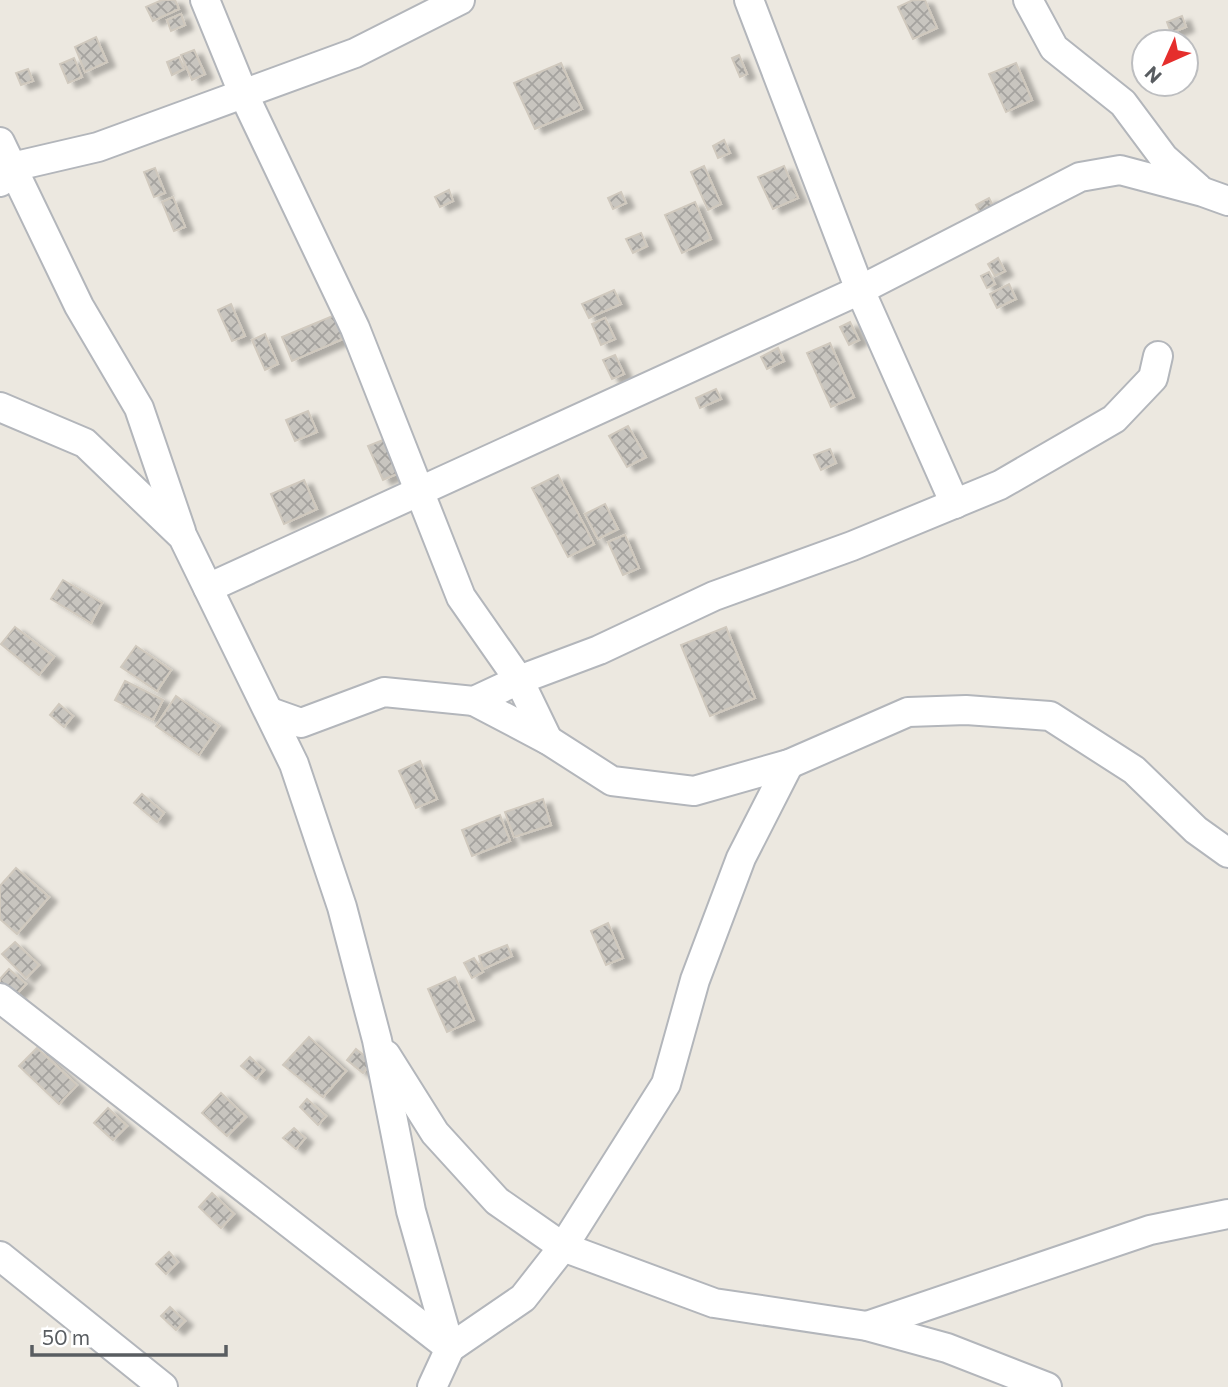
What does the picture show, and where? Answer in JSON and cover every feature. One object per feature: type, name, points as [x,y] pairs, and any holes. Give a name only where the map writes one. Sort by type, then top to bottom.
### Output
[{"type":"street","points":[[205,0],[243,93],[355,328],[461,597],[519,680],[548,740]]},
{"type":"street","points":[[450,1348],[411,1211],[377,1041],[342,907],[294,764],[183,537],[139,408],[79,306],[4,164],[99,147],[355,53],[460,0]]},
{"type":"street","points":[[748,0],[860,290],[955,504]]},
{"type":"street","points":[[1028,0],[1054,48],[1123,103],[1164,158],[1216,197]]},
{"type":"street","points":[[208,588],[860,290],[1080,177],[1120,170],[1216,197]]},
{"type":"street","points":[[474,701],[519,680],[599,650],[714,596],[852,547],[1000,485],[1114,419],[1153,378],[1157,356]]},
{"type":"street","points":[[0,407],[85,443],[183,537]]},
{"type":"street","points":[[270,712],[301,723],[384,692],[474,701],[548,740],[612,782],[694,792],[789,764],[908,712],[966,710],[1050,716],[1134,770],[1196,830],[1228,853]]},
{"type":"street","points":[[432,1387],[450,1348],[523,1298],[563,1247],[666,1084],[695,980],[741,858],[789,764]]},
{"type":"street","points":[[0,998],[450,1348]]},
{"type":"street","points":[[377,1041],[435,1133],[497,1201],[563,1247],[714,1303],[867,1326],[947,1348],[1047,1387]]},
{"type":"street","points":[[867,1326],[1150,1230],[1228,1214]]},
{"type":"street","points":[[0,1256],[163,1387]]},
{"type":"building","points":[[162,0],[175,0],[179,9],[153,21],[146,7]]},
{"type":"building","points":[[913,0],[925,0],[937,28],[913,39],[898,7]]},
{"type":"building","points":[[181,14],[185,25],[171,31],[167,20]]},
{"type":"building","points":[[1182,16],[1186,27],[1169,28],[1167,22]]},
{"type":"building","points":[[96,37],[107,62],[85,72],[75,47]]},
{"type":"building","points":[[194,50],[205,74],[192,80],[181,55]]},
{"type":"building","points":[[739,55],[747,74],[740,77],[732,58]]},
{"type":"building","points":[[179,57],[184,69],[172,75],[167,62]]},
{"type":"building","points":[[74,58],[82,77],[68,83],[60,64]]},
{"type":"building","points":[[561,63],[582,109],[535,129],[514,83]]},
{"type":"building","points":[[1016,63],[1032,100],[1006,112],[989,74]]},
{"type":"building","points":[[28,69],[33,81],[21,85],[16,73]]},
{"type":"building","points":[[724,140],[730,153],[718,158],[713,146]]},
{"type":"building","points":[[704,166],[721,204],[708,210],[691,172]]},
{"type":"building","points":[[784,166],[798,198],[773,209],[758,177]]},
{"type":"building","points":[[155,168],[165,193],[154,197],[144,172]]},
{"type":"building","points":[[449,190],[453,201],[440,207],[435,197]]},
{"type":"building","points":[[621,192],[626,203],[613,209],[608,198]]},
{"type":"building","points":[[173,197],[185,227],[174,231],[162,202]]},
{"type":"building","points":[[989,198],[997,213],[984,220],[976,205]]},
{"type":"building","points":[[695,202],[711,239],[682,253],[665,215]]},
{"type":"building","points":[[641,233],[647,246],[633,253],[626,239]]},
{"type":"building","points":[[998,258],[1005,271],[995,276],[988,264]]},
{"type":"building","points":[[989,272],[995,284],[987,288],[981,276]]},
{"type":"building","points":[[1009,284],[1016,299],[997,308],[990,294]]},
{"type":"building","points":[[614,290],[621,304],[589,318],[582,304]]},
{"type":"building","points":[[231,304],[245,336],[232,341],[218,310]]},
{"type":"building","points":[[335,315],[345,338],[292,361],[282,337]]},
{"type":"building","points":[[605,318],[615,339],[601,345],[592,324]]},
{"type":"building","points":[[850,322],[859,340],[849,345],[840,327]]},
{"type":"building","points":[[265,334],[278,364],[265,370],[252,340]]},
{"type":"building","points":[[830,343],[854,397],[831,407],[807,353]]},
{"type":"building","points":[[778,348],[784,361],[767,369],[761,357]]},
{"type":"building","points":[[615,355],[624,374],[612,379],[603,360]]},
{"type":"building","points":[[716,389],[721,399],[700,408],[696,398]]},
{"type":"building","points":[[308,411],[317,432],[295,441],[286,420]]},
{"type":"building","points":[[628,426],[646,457],[627,467],[609,436]]},
{"type":"building","points":[[393,436],[408,469],[383,480],[368,446]]},
{"type":"building","points":[[830,449],[836,463],[821,470],[814,455]]},
{"type":"building","points":[[558,475],[594,544],[568,557],[532,488]]},
{"type":"building","points":[[304,480],[317,509],[284,524],[271,494]]},
{"type":"building","points":[[605,504],[618,529],[598,539],[585,514]]},
{"type":"building","points":[[625,535],[639,568],[623,575],[608,542]]},
{"type":"building","points":[[63,580],[102,603],[91,623],[51,599]]},
{"type":"building","points":[[15,627],[54,657],[39,675],[1,644]]},
{"type":"building","points":[[726,627],[755,698],[710,716],[681,645]]},
{"type":"building","points":[[136,646],[171,670],[157,691],[121,667]]},
{"type":"building","points":[[125,681],[163,700],[153,720],[115,700]]},
{"type":"building","points":[[176,696],[219,726],[199,755],[156,726]]},
{"type":"building","points":[[59,704],[73,716],[64,727],[50,715]]},
{"type":"building","points":[[420,761],[437,799],[416,808],[399,771]]},
{"type":"building","points":[[142,794],[164,813],[157,822],[134,803]]},
{"type":"building","points":[[543,799],[551,825],[514,837],[505,812]]},
{"type":"building","points":[[500,815],[510,841],[472,856],[462,830]]},
{"type":"building","points":[[16,868],[49,897],[17,934],[0,919],[0,886]]},
{"type":"building","points":[[608,923],[623,958],[606,965],[591,931]]},
{"type":"building","points":[[15,942],[39,965],[26,978],[2,954]]},
{"type":"building","points":[[507,945],[512,956],[483,969],[479,956]]},
{"type":"building","points":[[474,958],[483,972],[472,978],[464,963]]},
{"type":"building","points":[[9,969],[26,984],[14,997],[0,984],[0,979]]},
{"type":"building","points":[[455,977],[474,1020],[447,1032],[428,989]]},
{"type":"building","points":[[309,1037],[346,1071],[323,1097],[283,1065]]},
{"type":"building","points":[[37,1048],[77,1085],[59,1104],[19,1066]]},
{"type":"building","points":[[356,1049],[372,1062],[363,1073],[347,1060]]},
{"type":"building","points":[[250,1057],[264,1070],[256,1079],[241,1066]]},
{"type":"building","points":[[221,1093],[246,1117],[227,1136],[202,1113]]},
{"type":"building","points":[[307,1099],[326,1116],[318,1125],[300,1107]]},
{"type":"building","points":[[108,1108],[127,1126],[113,1140],[94,1123]]},
{"type":"building","points":[[294,1128],[305,1138],[296,1149],[283,1138]]},
{"type":"building","points":[[212,1193],[234,1214],[221,1228],[199,1207]]},
{"type":"building","points":[[169,1252],[178,1262],[166,1274],[156,1264]]},
{"type":"building","points":[[170,1307],[185,1321],[176,1330],[161,1316]]}]
